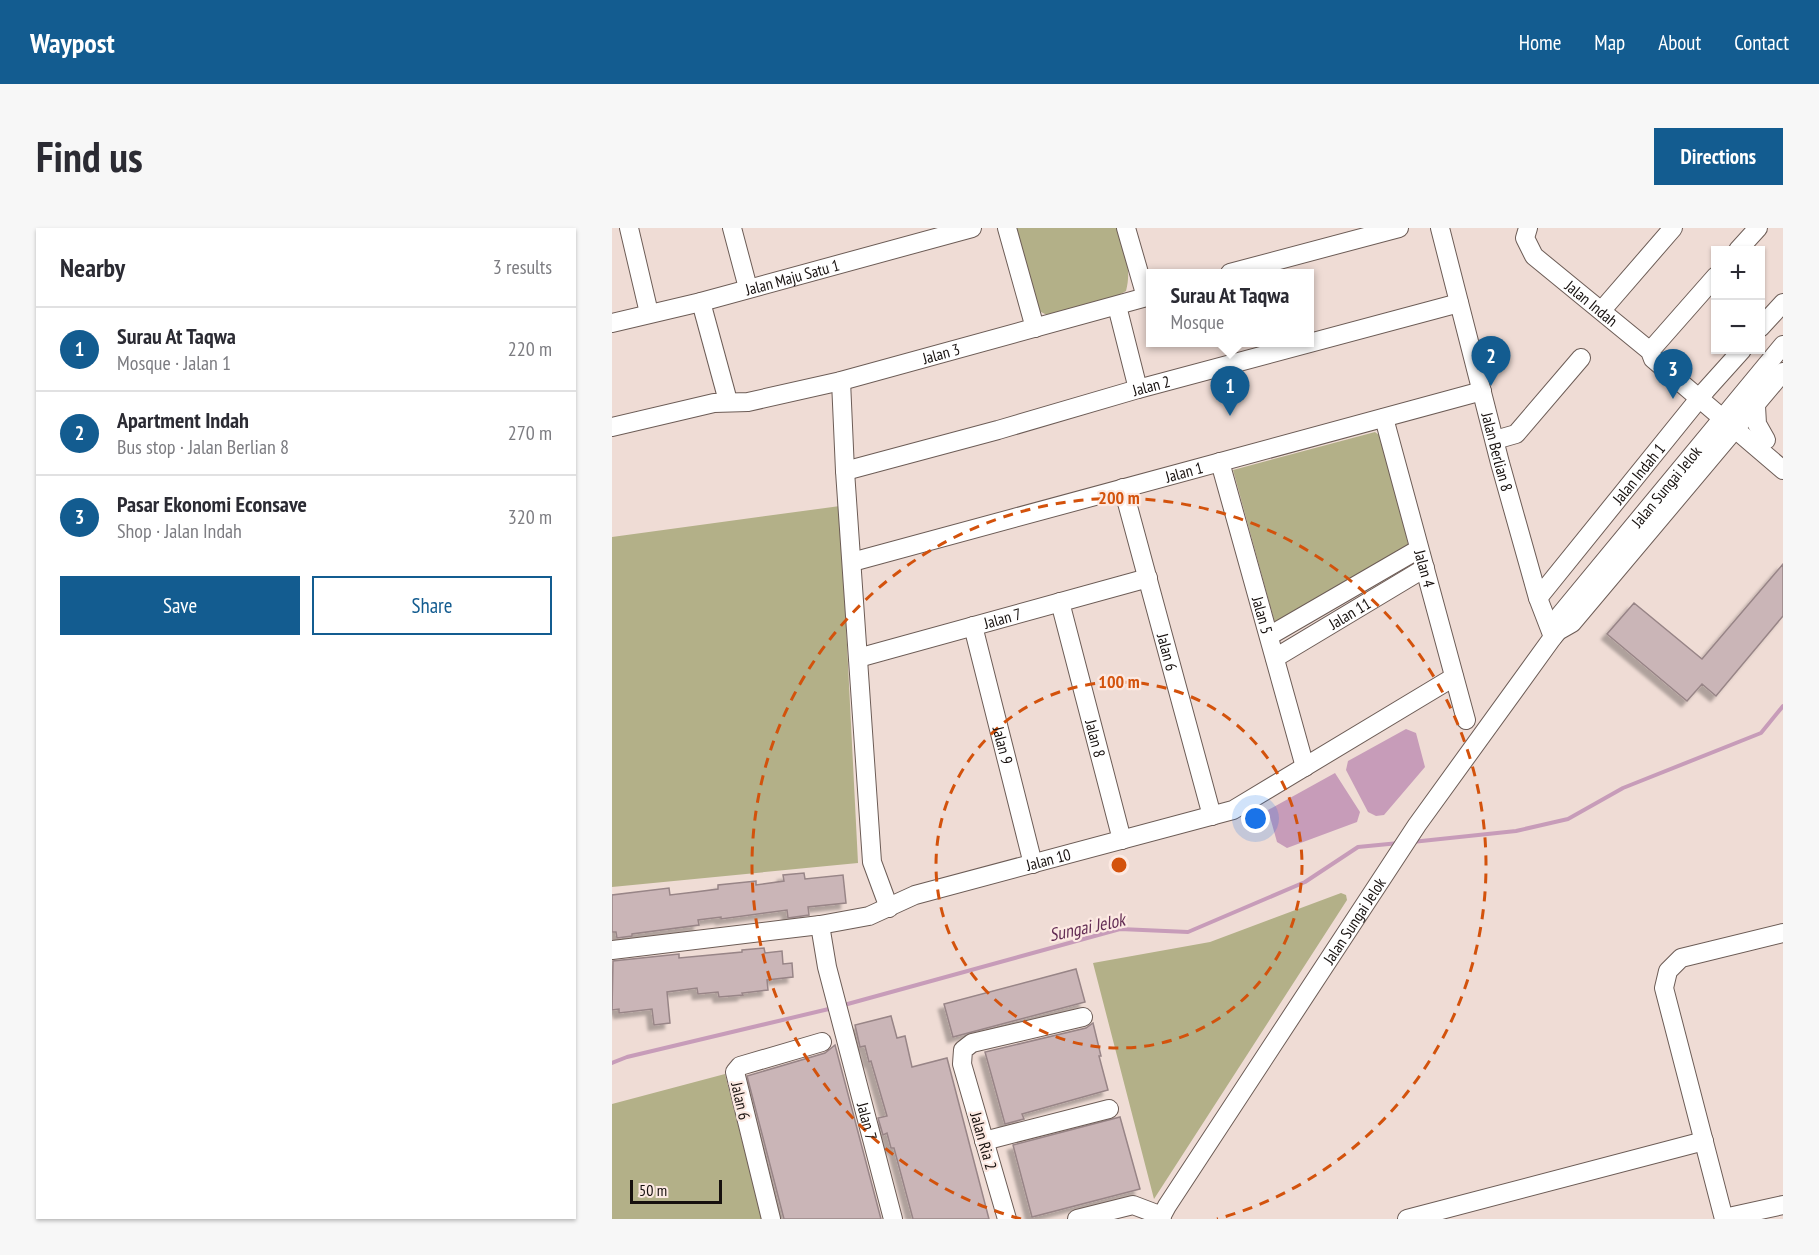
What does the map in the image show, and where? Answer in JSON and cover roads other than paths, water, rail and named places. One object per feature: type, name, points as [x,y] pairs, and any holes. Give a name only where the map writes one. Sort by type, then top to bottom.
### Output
[{"type":"street","points":[[629,228],[650,313]]},
{"type":"street","points":[[732,228],[748,288]]},
{"type":"street","name":"Jalan Maju Satu 1","points":[[612,323],[701,302],[972,228]]},
{"type":"street","points":[[1007,228],[1035,328]]},
{"type":"street","points":[[1126,228],[1146,290]]},
{"type":"street","points":[[1245,269],[1399,228]]},
{"type":"street","name":"Jalan Berlian 8","points":[[1440,228],[1538,598],[1556,634]]},
{"type":"street","name":"Jalan Indah","points":[[1528,228],[1525,238],[1534,256],[1650,351],[1661,351],[1705,397],[1734,416],[1764,446]]},
{"type":"street","points":[[1602,310],[1673,228]]},
{"type":"street","points":[[1742,246],[1758,228]]},
{"type":"street","points":[[1650,351],[1711,282]]},
{"type":"street","name":"Jalan 3","points":[[612,427],[714,403],[748,402],[841,381],[1146,297]]},
{"type":"street","points":[[701,302],[728,401]]},
{"type":"street","name":"Jalan 2","points":[[1314,342],[1459,303]]},
{"type":"street","points":[[1765,323],[1783,303]]},
{"type":"street","points":[[1117,306],[1138,389]]},
{"type":"street","name":"Jalan Sungai Jelok","points":[[1161,1218],[1417,825],[1556,634],[1572,623],[1719,450],[1734,416],[1783,345]]},
{"type":"street","name":"Jalan 2","points":[[845,471],[1295,347]]},
{"type":"street","name":"Jalan Indah 1","points":[[1538,598],[1739,354]]},
{"type":"street","points":[[1495,440],[1516,434],[1581,358]]},
{"type":"street","name":"Jalan Sungai Jelok","points":[[1556,634],[1560,615],[1708,435],[1734,416],[1756,406],[1783,372]]},
{"type":"street","points":[[841,381],[872,862],[889,908]]},
{"type":"street","name":"Jalan 1","points":[[852,562],[1482,392]]},
{"type":"street","points":[[1708,435],[1709,419],[1705,397],[1721,398],[1734,416]]},
{"type":"street","points":[[1756,406],[1757,424],[1764,446],[1783,470]]},
{"type":"street","name":"Jalan 4","points":[[1384,418],[1466,720]]},
{"type":"street","points":[[1719,450],[1728,446],[1764,446],[1783,454]]},
{"type":"street","name":"Jalan 5","points":[[1220,462],[1305,767]]},
{"type":"street","name":"Jalan 6","points":[[1123,488],[1212,816]]},
{"type":"street","name":"Jalan 11","points":[[1269,636],[1419,549]]},
{"type":"street","name":"Jalan 11","points":[[1275,658],[1425,568]]},
{"type":"street","name":"Jalan 7","points":[[858,658],[1148,578]]},
{"type":"street","name":"Jalan 8","points":[[1060,602],[1122,840]]},
{"type":"street","name":"Jalan 9","points":[[973,626],[1033,864]]},
{"type":"street","name":"Jalan 10","points":[[612,950],[820,925],[869,916],[915,895],[1233,810],[1454,677]]},
{"type":"street","name":"Jalan 7","points":[[820,925],[827,967],[893,1219]]},
{"type":"street","points":[[1783,934],[1681,958],[1668,971],[1664,988],[1724,1218],[1783,1205]]},
{"type":"street","name":"Jalan Ria 2","points":[[1007,1219],[962,1064],[963,1050],[972,1043],[1083,1017]]},
{"type":"street","name":"Jalan 6","points":[[771,1219],[735,1072],[740,1066],[822,1042]]},
{"type":"street","points":[[984,1141],[1109,1109]]},
{"type":"street","points":[[1413,1218],[1704,1141]]},
{"type":"street","points":[[1077,1219],[1133,1205],[1161,1218]]},
{"type":"waterway","name":"Sungai Jelok","points":[[1412,842],[1516,831],[1568,819],[1623,788],[1761,733],[1783,706]]},
{"type":"waterway","name":"Sungai Jelok","points":[[844,1005],[1120,929],[1188,932],[1305,882],[1358,847],[1399,843]]},
{"type":"waterway","name":"Sungai Jelok","points":[[612,1063],[627,1057],[833,1008]]},
{"type":"place","name":"Apartment Indah","points":[[1491,386]]},
{"type":"place","name":"Pasar Ekonomi Econsave","points":[[1673,399]]},
{"type":"place","name":"Surau At Taqwa","points":[[1230,416]]}]
